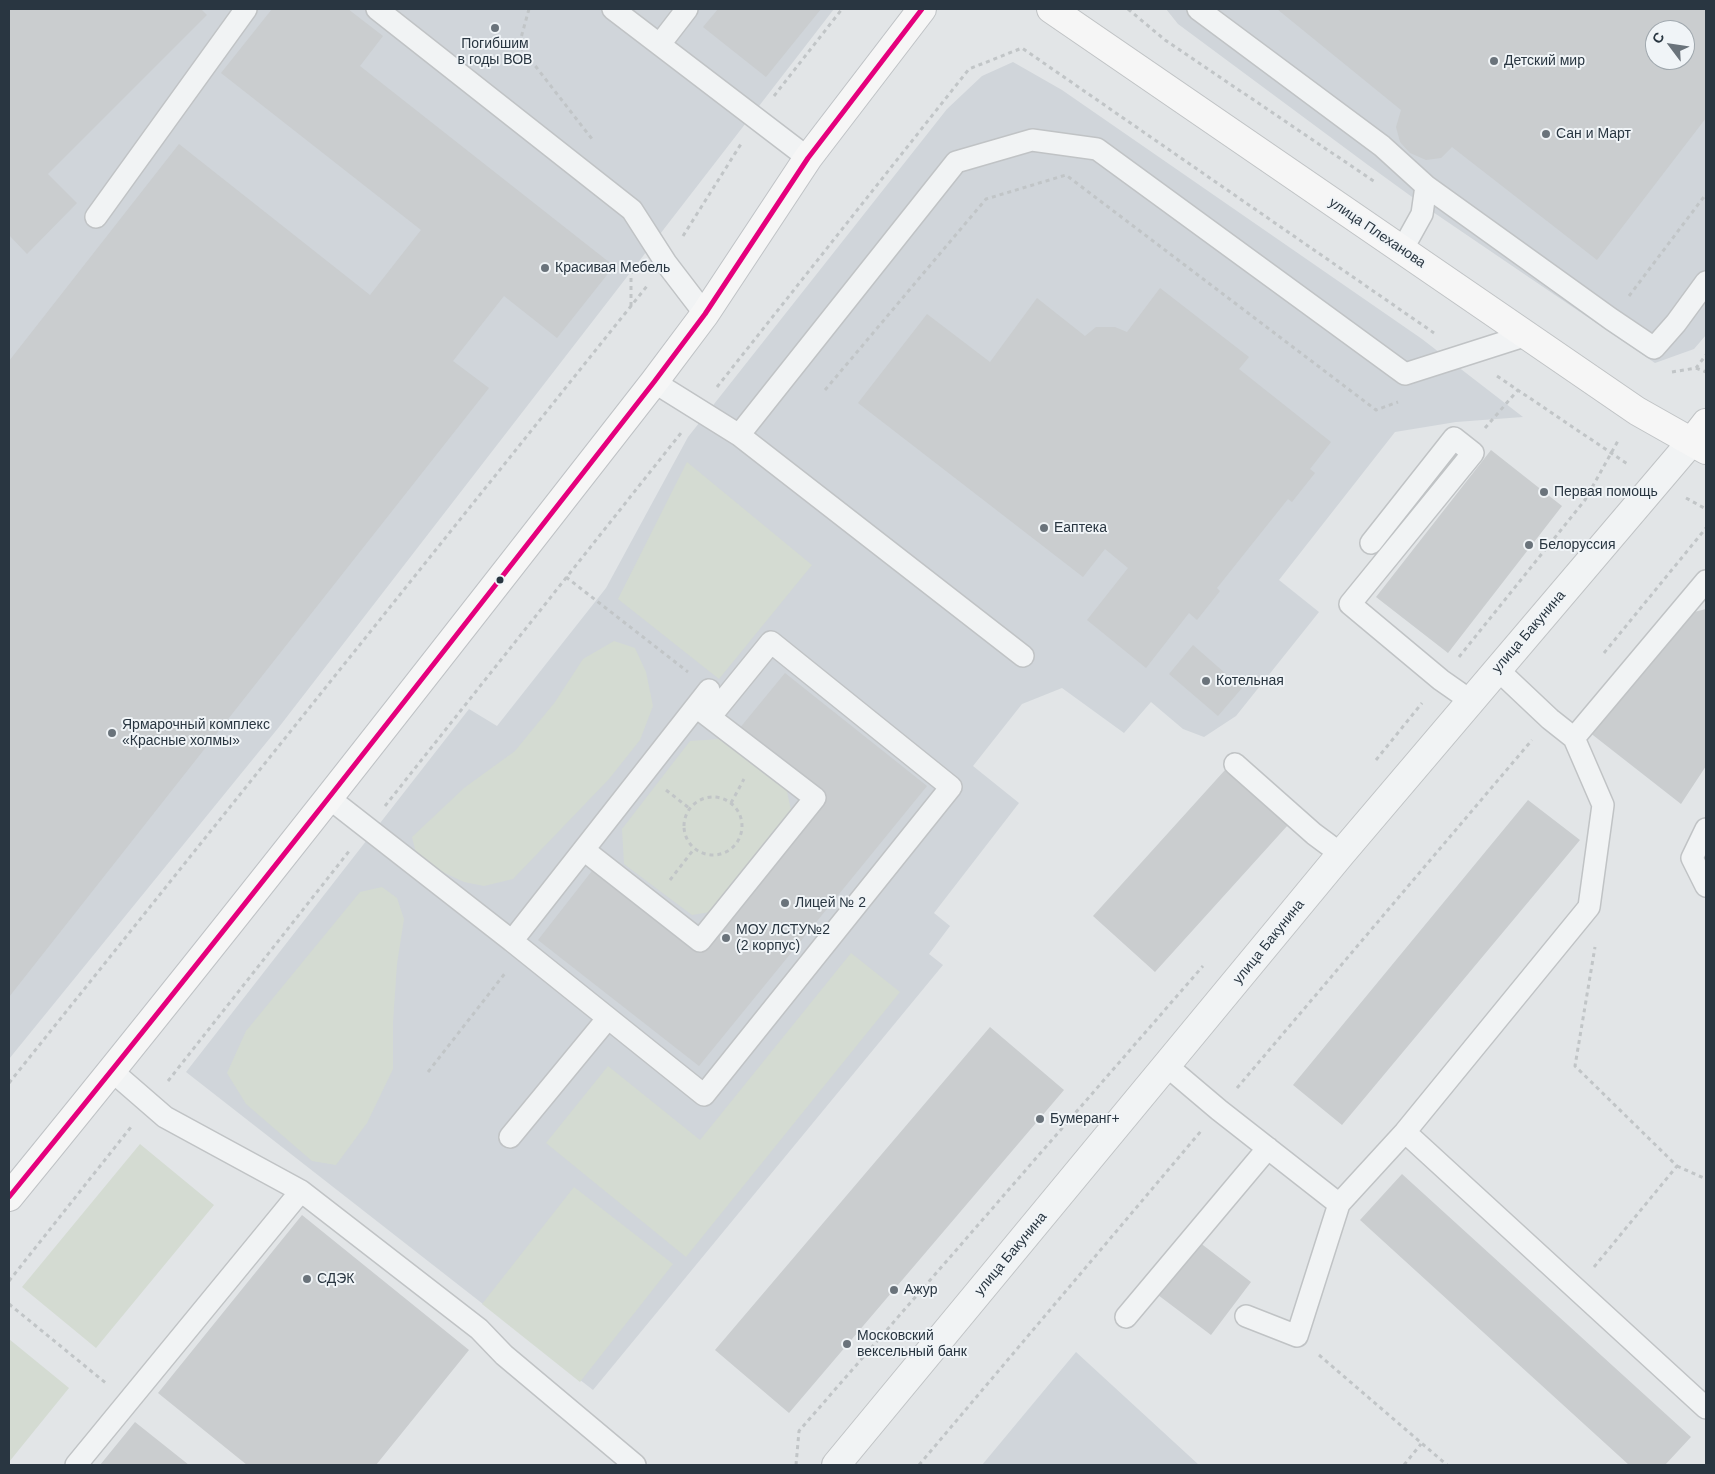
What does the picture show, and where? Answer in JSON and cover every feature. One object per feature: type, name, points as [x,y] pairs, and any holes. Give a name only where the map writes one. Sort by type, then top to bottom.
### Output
[{"type":"main road","points":[[9,1197],[329,798],[654,382],[705,314],[808,158],[922,9]]},
{"type":"main road","name":"улица Плеханова","points":[[1051,9],[1637,411],[1701,438]]},
{"type":"street","name":"улица Бакунина","points":[[836,1465],[1341,854],[1658,483],[1701,438]]},
{"type":"lane","points":[[96,217],[246,9]]},
{"type":"lane","points":[[377,9],[632,210],[666,263],[705,314]]},
{"type":"lane","points":[[613,9],[808,158]]},
{"type":"lane","points":[[660,44],[687,9]]},
{"type":"lane","points":[[1198,9],[1382,146],[1426,186],[1654,348],[1706,282]]},
{"type":"lane","points":[[739,435],[956,162],[1032,140],[1097,150],[1405,374],[1527,335]]},
{"type":"lane","points":[[1402,250],[1422,214],[1426,186]]},
{"type":"lane","points":[[654,382],[739,435],[1023,656]]},
{"type":"lane","points":[[1371,542],[1454,438],[1473,453],[1350,604],[1441,680],[1471,701]]},
{"type":"lane","points":[[1574,738],[1706,581]]},
{"type":"lane","points":[[329,798],[704,1095],[951,787],[771,642],[703,712],[584,850],[517,946]]},
{"type":"lane","points":[[1246,1316],[1297,1336],[1340,1204],[1405,1132],[1589,907],[1603,805],[1574,738],[1550,719],[1497,670]]},
{"type":"lane","points":[[703,712],[709,690]]},
{"type":"lane","points":[[584,850],[700,941],[815,798],[703,712]]},
{"type":"lane","points":[[1234,764],[1314,834],[1341,854]]},
{"type":"lane","points":[[1706,829],[1692,858],[1706,886]]},
{"type":"lane","points":[[510,1137],[608,1018]]},
{"type":"lane","points":[[1167,1066],[1219,1110],[1340,1204]]},
{"type":"lane","points":[[112,1070],[165,1116],[301,1191],[479,1329],[504,1355],[632,1464]]},
{"type":"lane","points":[[1405,1132],[1706,1408]]},
{"type":"lane","points":[[1126,1317],[1268,1148]]},
{"type":"lane","points":[[76,1465],[301,1191]]},
{"type":"path","points":[[9,1084],[666,263],[757,118],[842,9]]},
{"type":"path","points":[[9,1281],[969,69],[1022,48],[1610,454],[1706,509]]},
{"type":"path","points":[[826,390],[986,199],[1066,175],[1376,410],[1404,400]]},
{"type":"path","points":[[1611,319],[1706,194]]},
{"type":"path","points":[[1696,368],[1706,372]]},
{"type":"path","points":[[1467,448],[1518,390]]},
{"type":"path","points":[[1371,765],[1585,500],[1610,454],[1637,411]]},
{"type":"path","points":[[1600,658],[1706,528]]},
{"type":"path","points":[[566,577],[709,690]]},
{"type":"path","points":[[919,1465],[1550,719]]},
{"type":"path","points":[[731,803],[749,771]]},
{"type":"path","points":[[708,796],[718,796],[731,803],[740,814],[743,824],[738,842],[722,854],[703,854],[694,849],[684,833],[683,823],[685,814],[691,806],[708,796]]},
{"type":"path","points":[[667,885],[694,849]]},
{"type":"path","points":[[1589,907],[1596,941],[1575,1066],[1677,1166],[1706,1179]]},
{"type":"path","points":[[428,1072],[517,946]]},
{"type":"path","points":[[796,1465],[799,1431],[1207,962]]},
{"type":"path","points":[[1576,1289],[1677,1166]]},
{"type":"path","points":[[9,1304],[129,1402]]},
{"type":"path","points":[[1297,1336],[1447,1465]]},
{"type":"path","points":[[1404,1465],[1421,1444]]},
{"type":"shaded area","points":[[9,9],[834,9],[279,727],[9,1059]]},
{"type":"shaded area","points":[[1166,9],[1706,9],[1706,335],[1694,349],[1655,363],[1430,210],[1178,24]]},
{"type":"shaded area","points":[[1013,62],[1062,90],[1422,339],[1523,417],[1456,422],[1395,432],[1279,580],[1319,612],[1236,716],[1204,737],[1183,729],[1151,702],[1124,733],[1062,688],[1022,704],[973,766],[1019,803],[934,913],[950,926],[929,954],[943,965],[593,1390],[186,1072],[469,709],[497,726],[606,588],[688,437],[947,109],[982,76]]},
{"type":"shaded area","points":[[687,462],[812,565],[719,679],[618,599]]},
{"type":"shaded area","points":[[614,641],[635,648],[646,672],[653,706],[640,740],[609,779],[513,879],[484,886],[464,882],[432,867],[416,853],[412,837],[464,788],[515,751],[555,702],[583,659]]},
{"type":"shaded area","points":[[719,739],[786,787],[792,815],[717,911],[692,915],[624,864],[622,829],[690,741]]},
{"type":"shaded area","points":[[382,887],[397,898],[404,919],[397,964],[393,1022],[393,1069],[367,1123],[336,1165],[312,1161],[246,1104],[227,1073],[246,1031],[360,892]]},
{"type":"shaded area","points":[[851,953],[900,992],[686,1257],[546,1143],[608,1066],[700,1140]]},
{"type":"shaded area","points":[[140,1144],[214,1205],[96,1348],[22,1287]]},
{"type":"shaded area","points":[[574,1187],[673,1264],[580,1382],[482,1304]]},
{"type":"shaded area","points":[[9,1339],[69,1388],[9,1462]]},
{"type":"shaded area","points":[[1076,1352],[1199,1465],[982,1465]]},
{"type":"building","points":[[9,9],[201,9],[207,15],[48,174],[77,203],[27,254],[9,235]]},
{"type":"building","name":"Ярмарочный комплекс «Красные холмы»","points":[[272,9],[348,9],[383,36],[360,66],[614,266],[557,338],[504,296],[453,361],[489,388],[9,997],[9,361],[179,144],[370,295],[421,230],[221,73]]},
{"type":"building","points":[[718,9],[821,9],[766,77],[703,27]]},
{"type":"building","name":"Сан и Март","points":[[1277,9],[1706,9],[1706,118],[1597,260],[1452,147],[1441,158],[1426,160],[1410,153],[1400,142],[1396,127],[1401,110]]},
{"type":"building","points":[[1160,288],[1249,357],[1239,369],[1331,442],[1310,469],[1315,473],[1292,502],[1288,499],[1217,588],[1220,591],[1197,620],[1189,613],[1146,668],[1087,620],[1128,568],[1105,549],[1083,577],[858,403],[927,314],[990,362],[1037,298],[1085,336],[1096,327],[1115,327],[1127,332]]},
{"type":"building","points":[[1491,450],[1562,506],[1448,653],[1376,597]]},
{"type":"building","points":[[1706,609],[1706,766],[1681,804],[1589,732],[1690,613]]},
{"type":"building","name":"Котельная","points":[[1193,645],[1242,688],[1218,716],[1169,674]]},
{"type":"building","name":"Лицей № 2","points":[[785,673],[927,786],[699,1066],[538,940],[595,867],[701,950],[822,796],[739,729]]},
{"type":"building","points":[[1225,770],[1288,825],[1155,972],[1093,916]]},
{"type":"building","points":[[1528,800],[1580,840],[1342,1125],[1293,1085]]},
{"type":"building","points":[[990,1027],[1064,1090],[789,1413],[715,1350]]},
{"type":"building","points":[[1402,1174],[1691,1437],[1665,1465],[1629,1465],[1360,1220]]},
{"type":"building","points":[[302,1215],[469,1350],[376,1465],[247,1465],[158,1393]]},
{"type":"building","points":[[1199,1242],[1251,1282],[1211,1335],[1158,1295]]},
{"type":"building","points":[[135,1422],[189,1465],[100,1465]]},
{"type":"transit line","points":[[9,1197],[253,893],[654,382],[705,314],[808,158],[922,9]]},
{"type":"place","name":"Погибшим в годы ВОВ","points":[[495,28]]},
{"type":"place","name":"Детский мир","points":[[1494,61]]},
{"type":"place","name":"Сан и Март","points":[[1546,134]]},
{"type":"place","name":"Красивая Мебель","points":[[545,268]]},
{"type":"place","name":"Первая помощь","points":[[1544,492]]},
{"type":"place","name":"Еаптека","points":[[1044,528]]},
{"type":"place","name":"Белоруссия","points":[[1529,545]]},
{"type":"place","name":"Котельная","points":[[1206,681]]},
{"type":"place","name":"Ярмарочный комплекс «Красные холмы»","points":[[112,733]]},
{"type":"place","name":"Лицей № 2","points":[[785,903]]},
{"type":"place","name":"МОУ ЛСТУ№2 (2 корпус)","points":[[726,938]]},
{"type":"place","name":"Бумеранг+","points":[[1040,1119]]},
{"type":"place","name":"СДЭК","points":[[307,1279]]},
{"type":"place","name":"Ажур","points":[[894,1290]]},
{"type":"place","name":"Московский вексельный банк","points":[[847,1344]]}]
